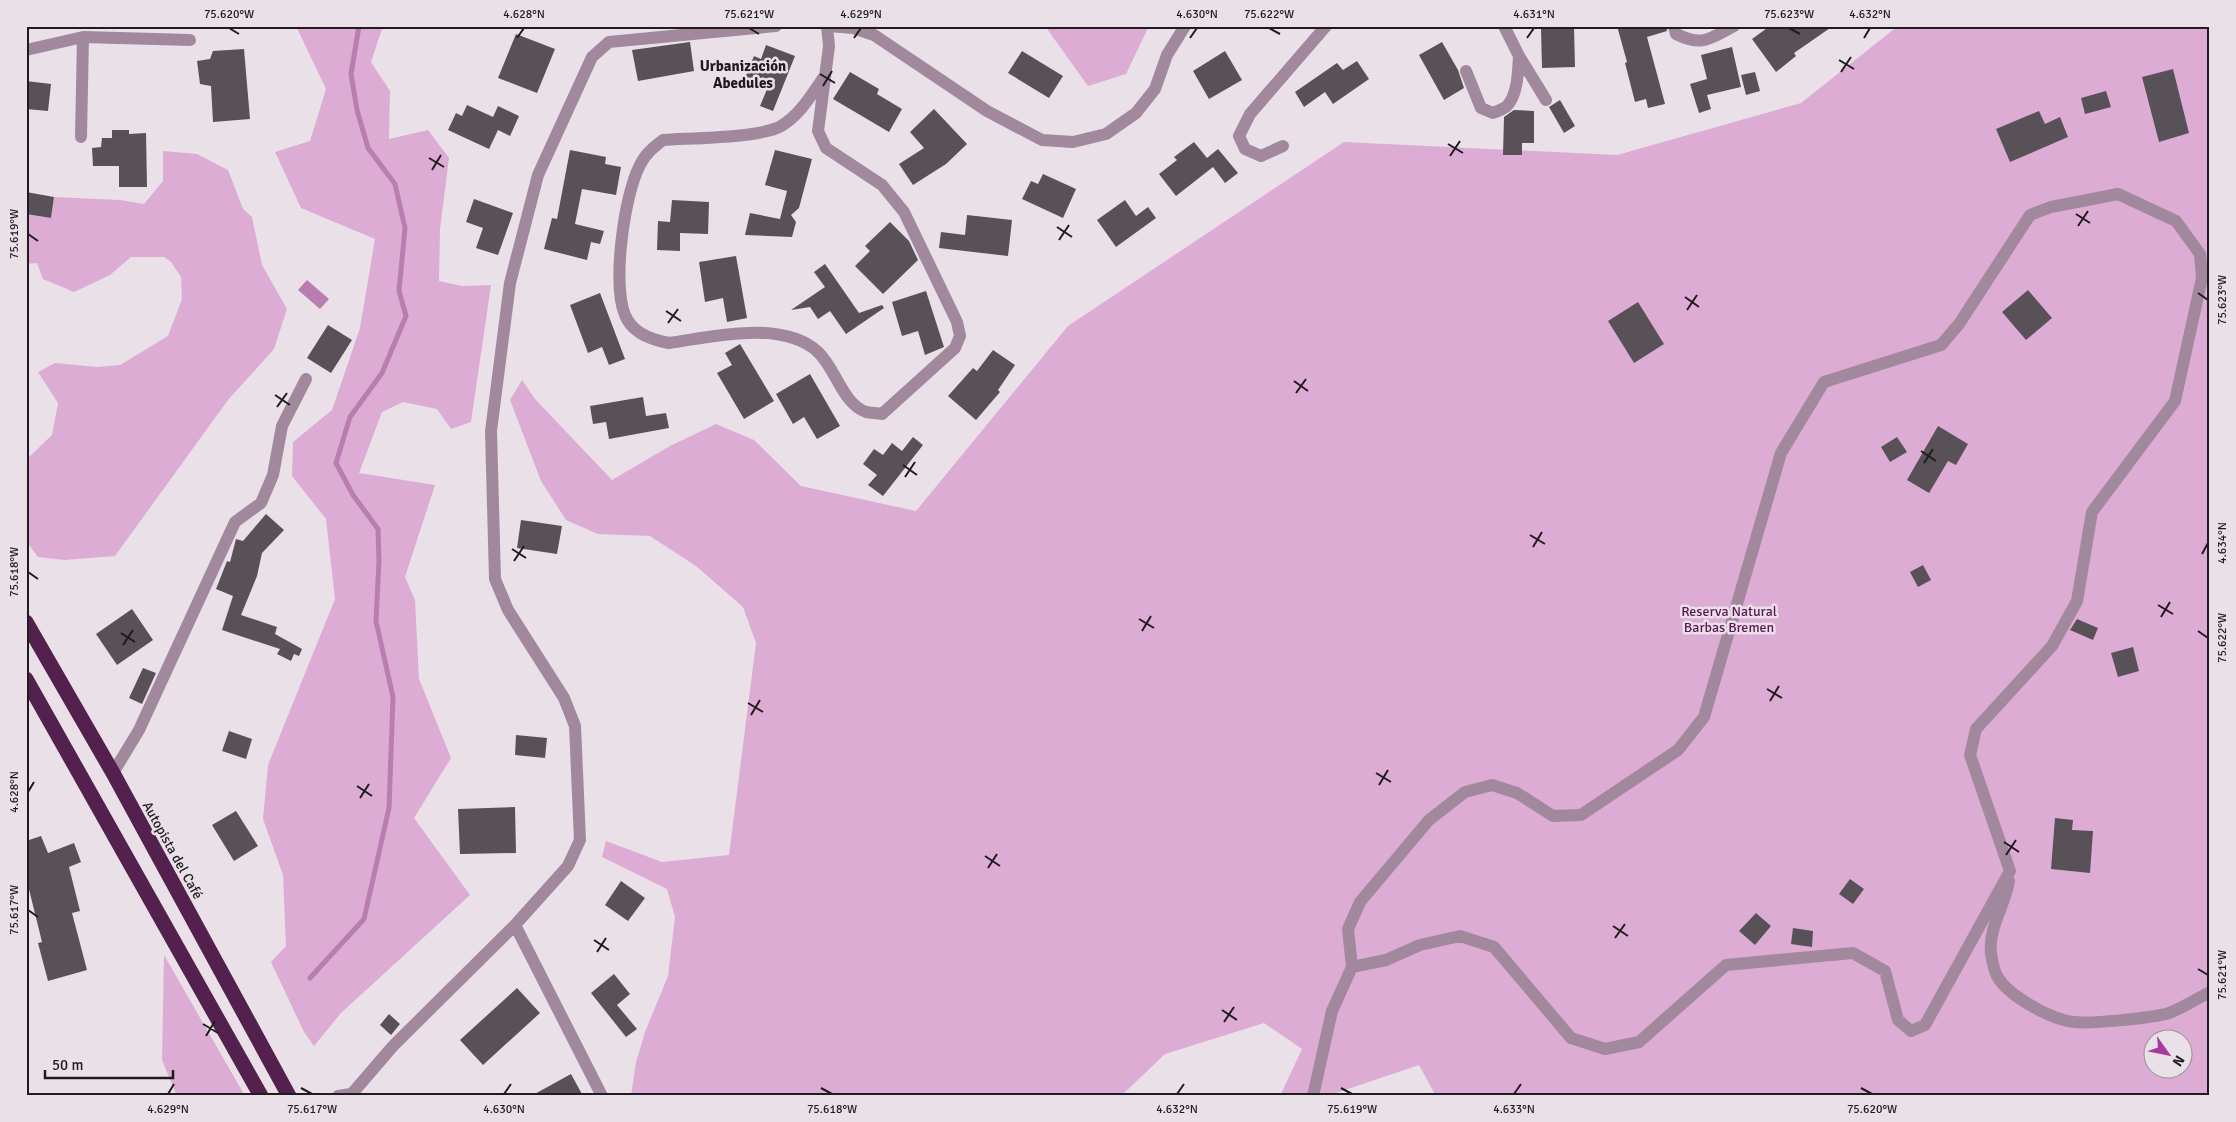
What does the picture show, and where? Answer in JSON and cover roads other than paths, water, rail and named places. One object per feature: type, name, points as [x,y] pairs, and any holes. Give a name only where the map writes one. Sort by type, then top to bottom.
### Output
[{"type":"highway","name":"Autopista del Café","points":[[26,622],[113,773],[289,1096]]},
{"type":"highway","points":[[26,679],[260,1096]]},
{"type":"street","points":[[346,1095],[515,925],[568,866],[580,840],[575,726],[564,698],[508,610],[495,579],[491,430],[510,283],[538,175],[592,57],[609,42],[776,26]]},
{"type":"street","points":[[824,77],[798,112],[781,126],[761,133],[663,140],[651,150],[640,164],[625,213],[619,288],[625,317],[638,331],[653,340],[669,343],[763,332],[801,342],[818,352],[852,402],[866,412],[882,414],[955,348],[960,336],[957,322],[904,212],[882,185],[826,148],[818,131],[828,46],[827,26],[853,28],[874,35],[987,111],[1042,140],[1073,142],[1106,134],[1136,114],[1155,89],[1167,55],[1185,26]]},
{"type":"street","points":[[1283,146],[1261,156],[1245,149],[1238,136],[1250,114],[1326,26]]},
{"type":"street","points":[[1504,26],[1519,56],[1546,100]]},
{"type":"street","points":[[1674,26],[1676,34],[1688,40],[1702,42],[1734,26]]},
{"type":"street","points":[[81,138],[83,38]]},
{"type":"street","points":[[26,50],[83,38],[190,40]]},
{"type":"street","points":[[1466,71],[1481,108],[1493,113],[1507,106],[1513,93],[1518,76],[1519,56]]},
{"type":"street","points":[[1313,1096],[1332,1011],[1352,967],[1348,929],[1360,902],[1429,820],[1465,792],[1492,785],[1517,793],[1553,816],[1581,815],[1678,750],[1704,718],[1781,453],[1824,382],[1941,345],[1959,324],[2030,215],[2051,207],[2118,194],[2176,221],[2200,254],[2202,278],[2175,400],[2092,512],[2077,601],[2052,646],[1976,729],[1970,755],[2010,871],[2006,895],[1994,924],[1991,953],[1998,976],[2013,994],[2044,1012],[2074,1022],[2121,1020],[2168,1013],[2210,992]]},
{"type":"street","points":[[113,773],[139,730],[235,522],[261,503],[273,475],[282,426],[306,379]]},
{"type":"street","points":[[1352,967],[1386,960],[1420,945],[1460,936],[1494,947],[1571,1038],[1605,1049],[1639,1042],[1726,965],[1853,953],[1885,971],[1898,1020],[1911,1031],[1924,1025],[2010,871]]},
{"type":"street","points":[[515,925],[602,1096]]},
{"type":"waterway","points":[[310,978],[364,919],[389,808],[393,697],[376,621],[379,561],[378,529],[353,495],[336,463],[350,417],[382,373],[406,316],[399,291],[405,228],[395,184],[368,148],[357,110],[351,74],[359,26]]},
{"type":"district","name":"Urbanización Abedules","points":[[743,74]]},
{"type":"park label","name":"Reserva Natural Barbas Bremen","points":[[1729,620]]}]
